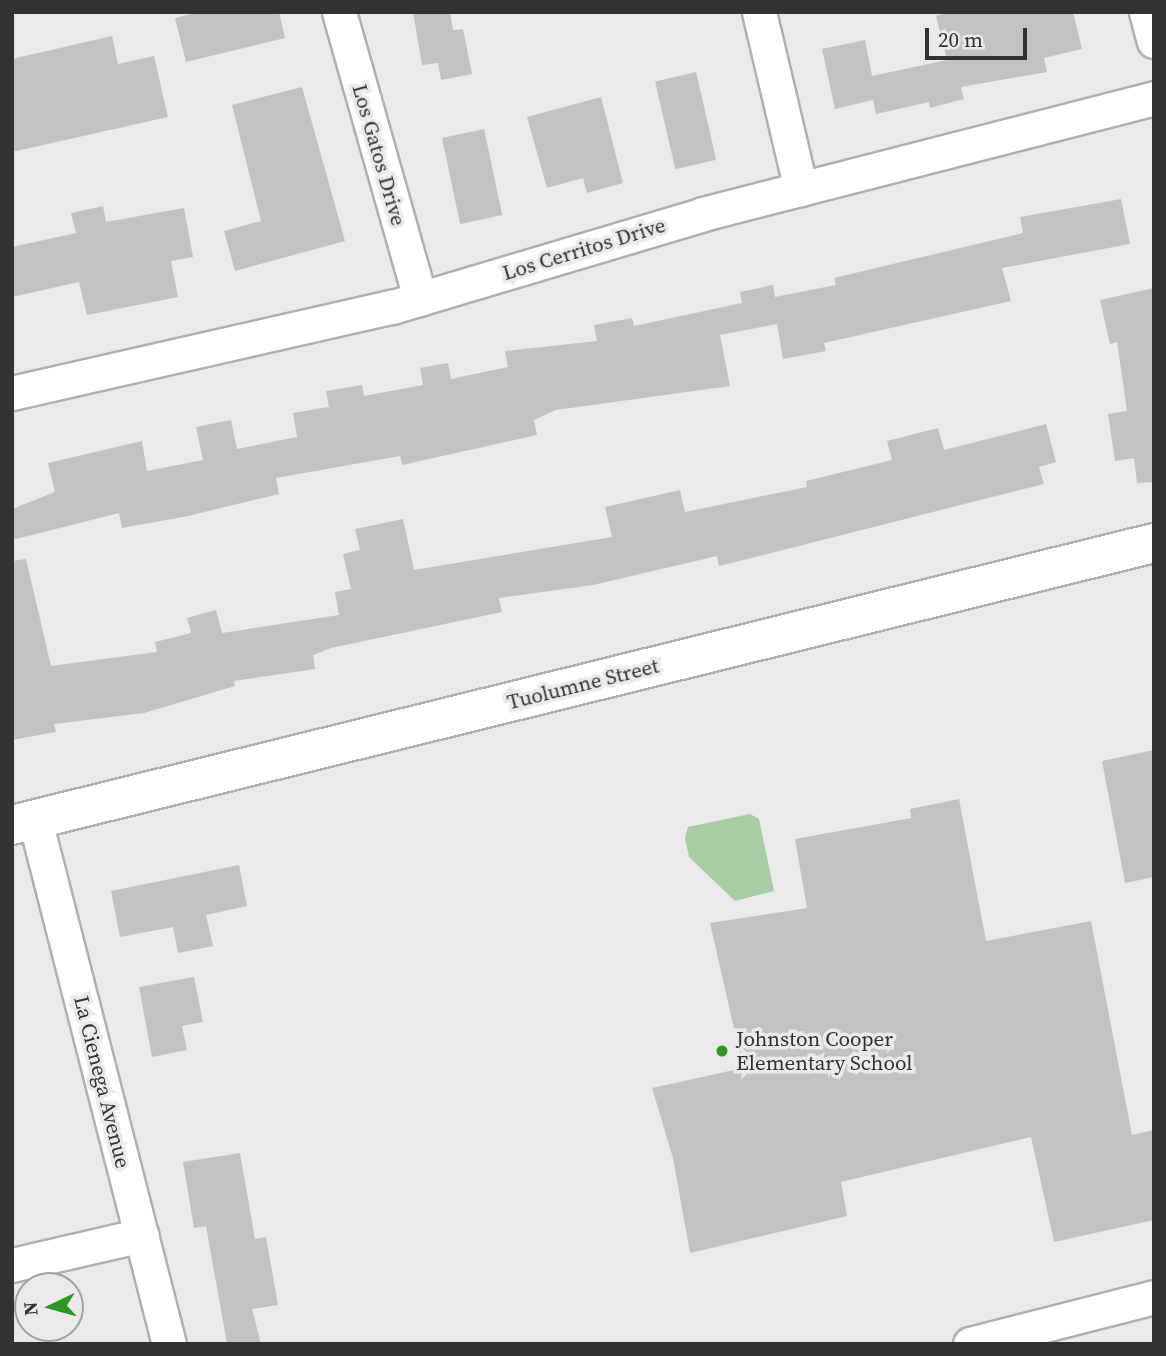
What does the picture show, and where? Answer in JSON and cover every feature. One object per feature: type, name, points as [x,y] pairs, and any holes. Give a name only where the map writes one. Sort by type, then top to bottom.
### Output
[{"type":"main road","name":"Tuolumne Street","points":[[24,822],[1154,543]]},
{"type":"street","name":"Los Gatos Drive","points":[[339,12],[420,299]]},
{"type":"street","points":[[759,12],[801,188]]},
{"type":"street","points":[[1146,12],[1154,41]]},
{"type":"street","name":"Los Cerritos Drive","points":[[12,393],[420,299],[801,188],[1154,98]]},
{"type":"street","name":"La Cienega Avenue","points":[[24,822],[142,1235],[169,1344]]},
{"type":"street","points":[[12,1265],[142,1235]]},
{"type":"street","points":[[970,1344],[1154,1297]]},
{"type":"green space","points":[[750,814],[759,819],[774,891],[735,901],[689,857],[685,838],[688,827]]},
{"type":"building","points":[[199,12],[279,12],[285,38],[186,62],[175,18]]},
{"type":"building","points":[[413,12],[450,12],[453,30],[463,29],[472,74],[441,80],[438,63],[422,65]]},
{"type":"building","points":[[950,12],[1073,12],[1082,49],[1044,58],[1047,72],[961,87],[964,99],[930,108],[929,102],[876,114],[873,100],[835,109],[822,49],[865,40],[872,76],[947,60],[936,16]]},
{"type":"building","points":[[112,36],[118,64],[154,56],[168,117],[12,152],[12,59]]},
{"type":"building","points":[[696,72],[716,160],[675,169],[655,81]]},
{"type":"building","points":[[302,87],[345,241],[235,271],[224,231],[261,221],[232,105]]},
{"type":"building","points":[[601,97],[623,183],[587,193],[583,178],[547,188],[527,117]]},
{"type":"building","points":[[484,129],[502,215],[460,224],[442,138]]},
{"type":"building","points":[[1121,199],[1130,244],[1002,268],[1011,301],[824,343],[826,351],[783,359],[777,324],[720,335],[730,386],[556,410],[534,420],[537,435],[402,465],[400,456],[276,478],[279,494],[188,516],[122,528],[119,513],[12,540],[12,509],[55,492],[48,463],[142,441],[147,471],[203,460],[196,427],[231,420],[237,449],[297,437],[293,413],[329,407],[326,391],[362,385],[364,396],[423,385],[420,368],[448,363],[451,379],[508,367],[505,351],[597,341],[594,325],[632,318],[634,326],[742,303],[740,292],[773,285],[775,297],[836,285],[834,278],[1023,233],[1020,217]]},
{"type":"building","points":[[103,206],[106,222],[184,208],[193,257],[171,261],[178,297],[87,315],[79,282],[12,297],[12,247],[76,233],[71,213]]},
{"type":"building","points":[[1154,288],[1154,482],[1137,483],[1134,458],[1115,461],[1108,414],[1127,411],[1117,342],[1110,344],[1100,300]]},
{"type":"building","points":[[1046,424],[1056,462],[1039,467],[1044,484],[719,566],[717,556],[593,585],[499,598],[502,612],[331,648],[313,655],[315,669],[234,681],[235,686],[144,713],[54,724],[56,732],[12,740],[12,561],[26,559],[51,666],[157,652],[155,642],[191,633],[187,618],[216,610],[222,633],[339,615],[335,592],[351,589],[343,554],[360,550],[355,529],[403,519],[414,570],[612,537],[605,507],[680,490],[685,512],[807,487],[806,481],[892,460],[887,441],[938,428],[944,450]]},
{"type":"building","points":[[1154,750],[1154,877],[1125,883],[1102,761]]},
{"type":"building","points":[[959,799],[986,941],[1091,921],[1132,1135],[1154,1130],[1154,1220],[1054,1242],[1031,1137],[841,1182],[847,1216],[690,1253],[673,1158],[652,1088],[743,1068],[710,923],[807,908],[795,839],[911,818],[910,809]]},
{"type":"building","points":[[239,865],[247,906],[206,915],[213,946],[178,953],[173,927],[120,937],[111,891]]},
{"type":"building","points":[[194,977],[203,1022],[182,1026],[187,1050],[152,1057],[139,987]]},
{"type":"building","points":[[240,1153],[255,1239],[266,1237],[278,1305],[252,1309],[261,1344],[227,1344],[206,1226],[194,1228],[183,1162]]},
{"type":"place","name":"Johnston Cooper Elementary School","points":[[722,1051]]}]
